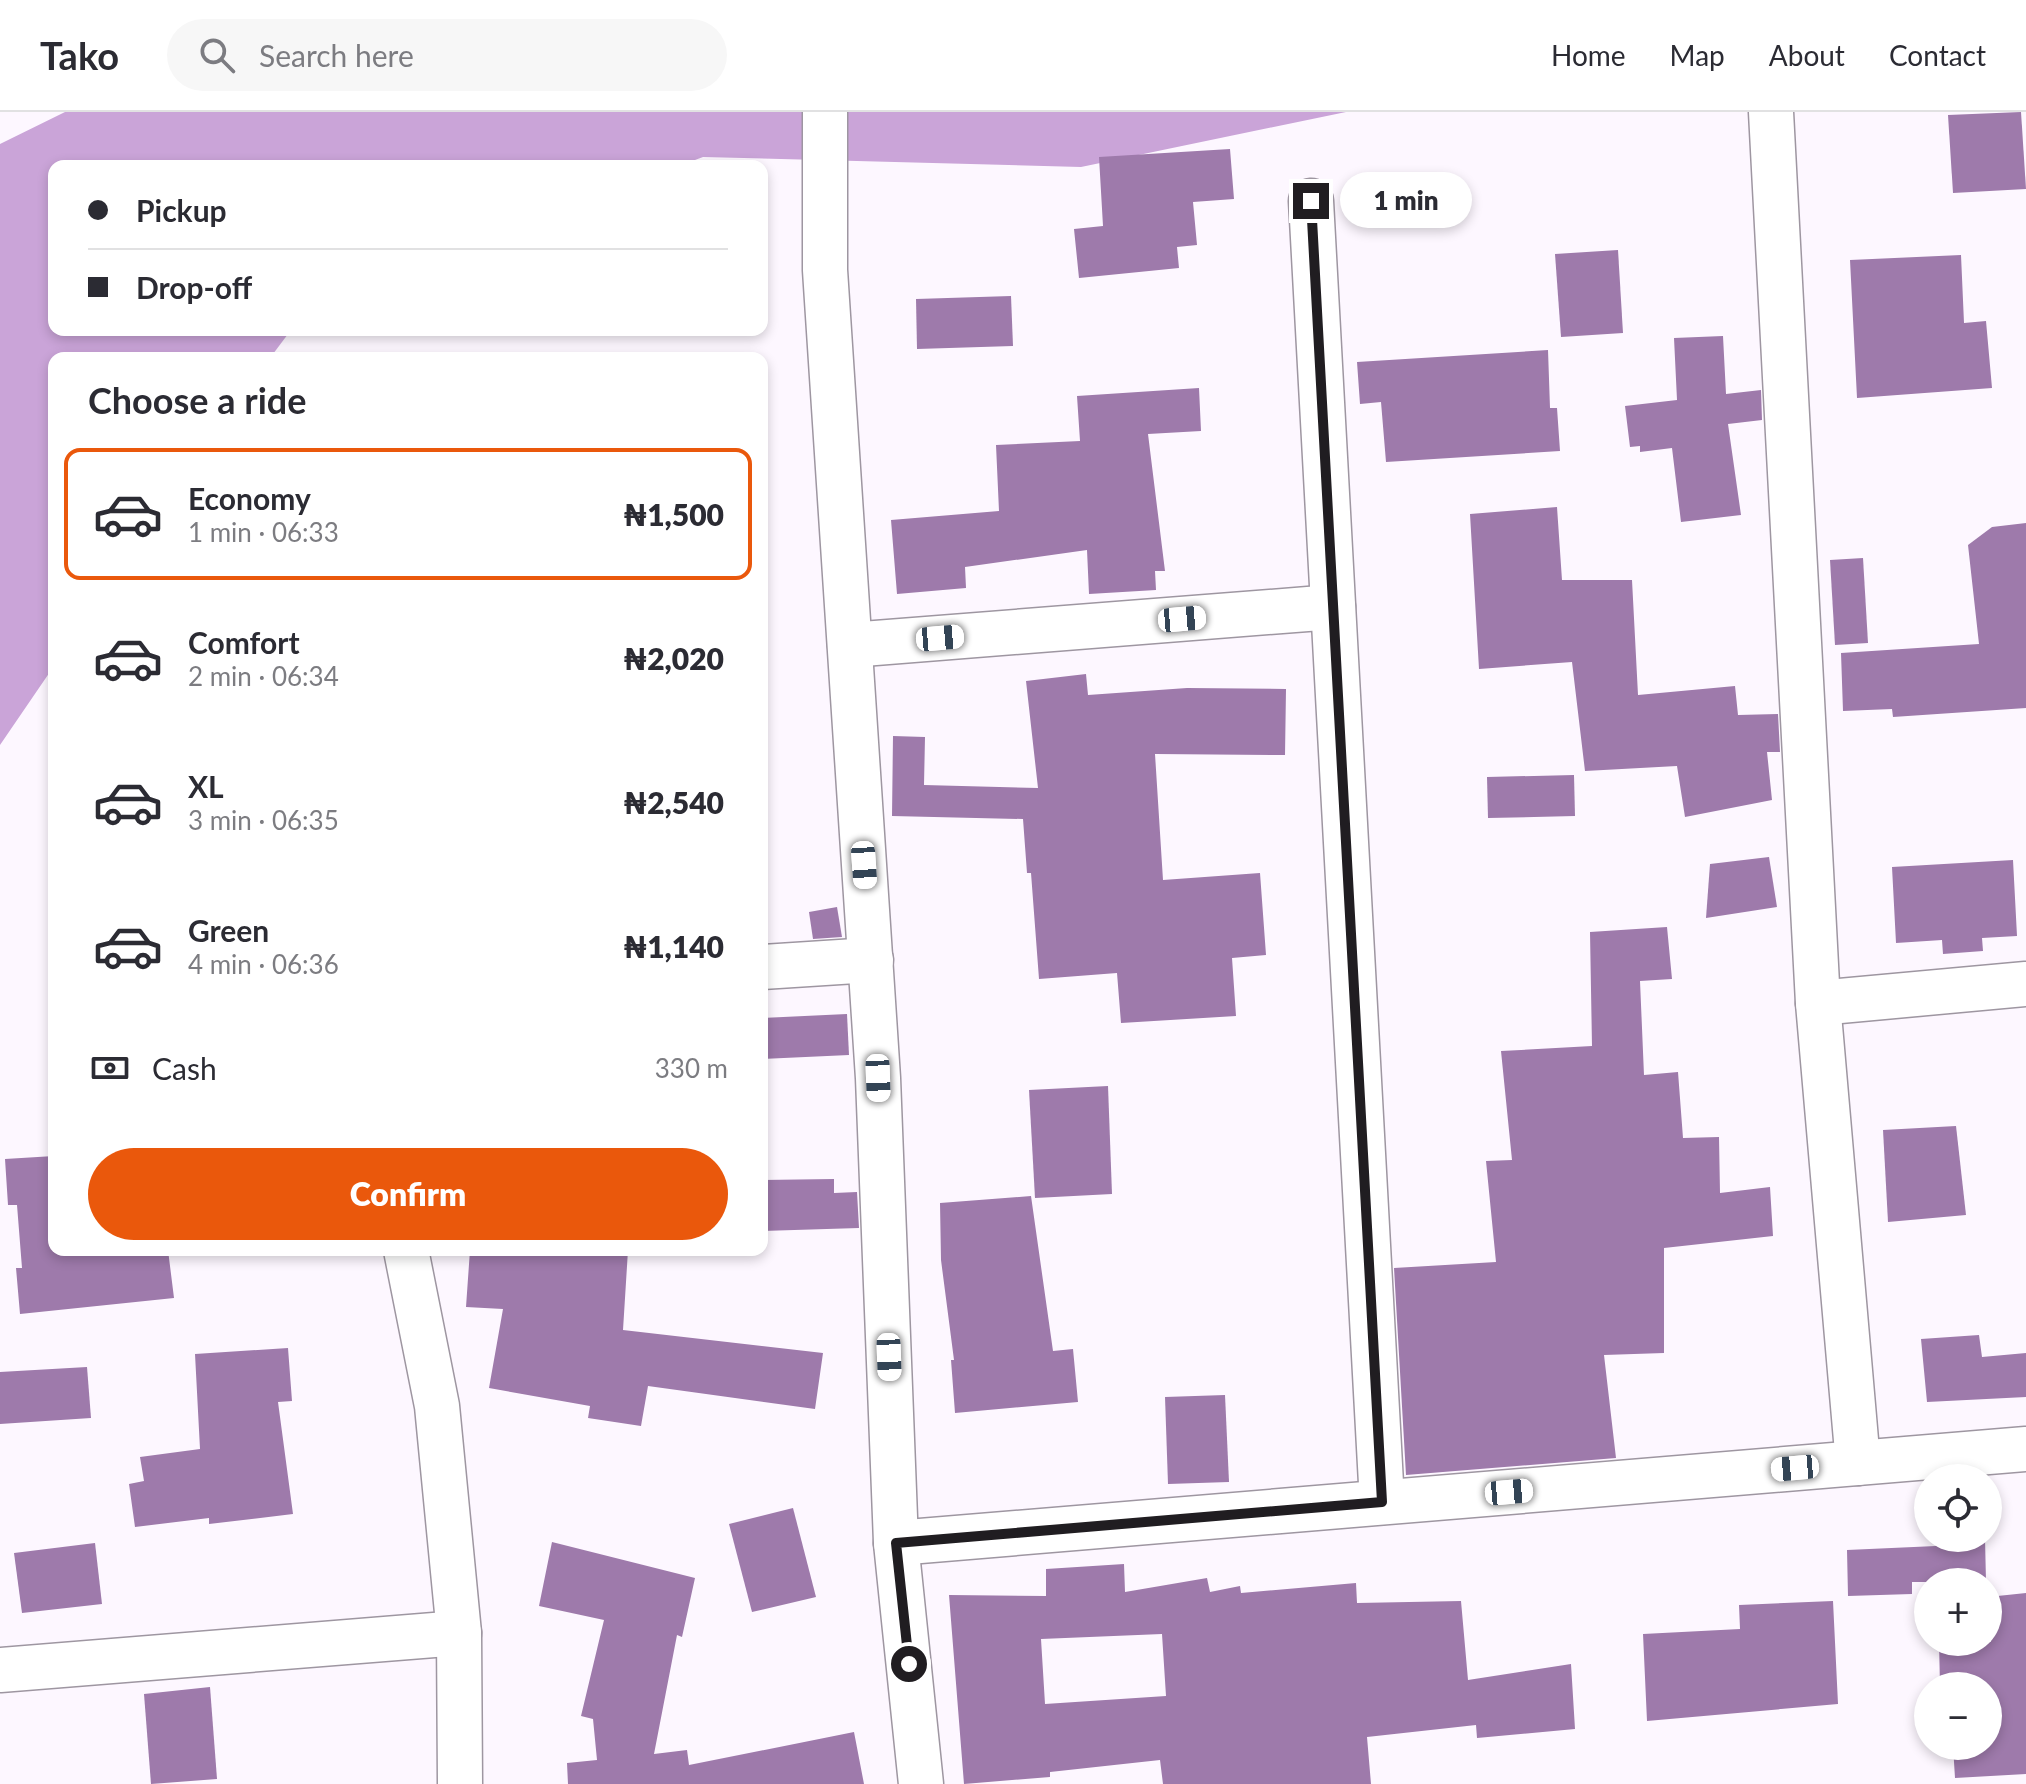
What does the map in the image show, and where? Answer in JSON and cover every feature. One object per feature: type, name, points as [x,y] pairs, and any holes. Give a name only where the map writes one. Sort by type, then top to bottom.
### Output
[{"type":"street","points":[[825,112],[825,270],[871,960],[896,1543],[921,1784]]},
{"type":"street","points":[[1771,112],[1818,1003],[1858,1463]]},
{"type":"street","points":[[1311,201],[1382,1502]]},
{"type":"street","points":[[850,645],[1333,607]]},
{"type":"street","points":[[768,967],[871,960]]},
{"type":"street","points":[[1818,1003],[2026,984]]},
{"type":"street","points":[[407,1256],[437,1406],[459,1633],[460,1784]]},
{"type":"street","points":[[896,1543],[2026,1449]]},
{"type":"street","points":[[0,1670],[459,1633]]},
{"type":"shaded area","points":[[65,112],[1346,112],[1081,167],[703,157],[695,160],[48,160],[48,336],[286,336],[274,352],[48,352],[48,675],[0,745],[0,144]]},
{"type":"building","points":[[2021,112],[2026,189],[1953,193],[1948,115]]},
{"type":"building","points":[[1230,149],[1234,199],[1193,202],[1197,245],[1177,247],[1179,268],[1079,278],[1074,229],[1103,226],[1099,157]]},
{"type":"building","points":[[1618,250],[1623,333],[1561,337],[1555,254]]},
{"type":"building","points":[[1961,255],[1964,323],[1986,321],[1992,388],[1857,398],[1850,260]]},
{"type":"building","points":[[1011,296],[1013,346],[917,349],[916,299]]},
{"type":"building","points":[[1723,336],[1726,394],[1761,390],[1762,420],[1728,424],[1741,515],[1681,522],[1672,448],[1640,452],[1640,446],[1630,447],[1625,406],[1677,400],[1674,338]]},
{"type":"building","points":[[1548,350],[1550,408],[1557,408],[1560,451],[1386,462],[1381,402],[1360,404],[1357,362]]},
{"type":"building","points":[[1199,388],[1201,431],[1148,434],[1165,571],[1155,571],[1156,590],[1089,594],[1087,550],[965,567],[966,588],[897,594],[891,520],[999,511],[996,445],[1080,441],[1077,396]]},
{"type":"building","points":[[1557,507],[1562,580],[1632,580],[1638,695],[1735,686],[1738,715],[1778,714],[1780,752],[1767,752],[1772,800],[1685,817],[1677,766],[1585,771],[1572,662],[1479,669],[1470,514]]},
{"type":"building","points":[[2026,523],[2026,708],[1893,717],[1892,709],[1843,711],[1841,653],[1979,644],[1968,545],[1992,527]]},
{"type":"building","points":[[1863,558],[1868,643],[1835,645],[1830,560]]},
{"type":"building","points":[[1086,674],[1088,695],[1187,688],[1286,689],[1285,755],[1155,754],[1163,880],[1260,873],[1266,955],[1232,958],[1236,1016],[1121,1023],[1117,973],[1039,979],[1031,873],[1027,873],[1023,819],[892,816],[893,736],[925,737],[924,785],[1038,788],[1026,681]]},
{"type":"building","points":[[1574,775],[1575,816],[1488,818],[1487,777]]},
{"type":"building","points":[[1769,857],[1777,907],[1706,918],[1710,864]]},
{"type":"building","points":[[2013,860],[2017,936],[1982,938],[1983,951],[1943,954],[1942,940],[1896,943],[1892,867]]},
{"type":"building","points":[[837,907],[842,937],[813,939],[809,912]]},
{"type":"building","points":[[1667,927],[1672,979],[1640,981],[1644,1075],[1678,1072],[1683,1138],[1719,1137],[1720,1193],[1770,1187],[1773,1236],[1664,1248],[1664,1353],[1604,1355],[1616,1458],[1406,1475],[1394,1268],[1496,1262],[1486,1161],[1512,1160],[1501,1051],[1592,1046],[1590,932]]},
{"type":"building","points":[[847,1014],[849,1055],[768,1059],[768,1018]]},
{"type":"building","points":[[1108,1086],[1112,1194],[1035,1198],[1029,1090]]},
{"type":"building","points":[[1956,1126],[1966,1215],[1888,1222],[1883,1130]]},
{"type":"building","points":[[48,1156],[48,1256],[169,1256],[174,1298],[20,1314],[16,1268],[22,1268],[17,1205],[8,1205],[5,1159]]},
{"type":"building","points":[[834,1179],[834,1193],[857,1192],[859,1228],[768,1231],[768,1180]]},
{"type":"building","points":[[1031,1196],[1053,1351],[1073,1349],[1078,1402],[955,1413],[951,1360],[954,1360],[941,1260],[940,1203]]},
{"type":"building","points":[[470,1256],[628,1256],[623,1330],[823,1353],[815,1409],[648,1386],[641,1426],[588,1418],[590,1406],[489,1388],[503,1309],[466,1307]]},
{"type":"building","points":[[1979,1335],[1982,1357],[2026,1353],[2026,1397],[1927,1402],[1921,1339]]},
{"type":"building","points":[[288,1348],[292,1401],[278,1402],[293,1514],[209,1524],[209,1518],[135,1527],[129,1484],[144,1481],[140,1457],[200,1449],[195,1354]]},
{"type":"building","points":[[87,1367],[91,1418],[0,1424],[0,1372]]},
{"type":"building","points":[[1225,1395],[1229,1482],[1168,1484],[1165,1397]]},
{"type":"building","points":[[793,1508],[816,1597],[752,1612],[729,1524]]},
{"type":"building","points":[[552,1542],[695,1578],[682,1637],[677,1635],[654,1754],[687,1750],[689,1765],[854,1732],[864,1784],[568,1784],[567,1763],[597,1760],[593,1719],[581,1716],[604,1620],[539,1606]]},
{"type":"building","points":[[95,1543],[102,1604],[22,1613],[14,1553]]},
{"type":"building","points":[[1914,1547],[1914,1552],[1985,1552],[1986,1568],[1914,1568],[1912,1594],[1848,1596],[1847,1550]]},
{"type":"building","points":[[1124,1564],[1125,1592],[1207,1578],[1210,1592],[1240,1586],[1241,1593],[1356,1583],[1357,1603],[1461,1601],[1468,1680],[1571,1664],[1575,1729],[1477,1738],[1476,1725],[1367,1737],[1371,1784],[1163,1784],[1160,1760],[1050,1772],[1050,1777],[964,1784],[949,1595],[1046,1596],[1046,1569]],"holes":[[[1162,1634],[1166,1696],[1045,1704],[1041,1639]]]},
{"type":"building","points":[[2026,1593],[2026,1774],[1955,1778],[1954,1760],[2002,1760],[2002,1672],[1940,1672],[1939,1656],[2002,1656],[2002,1596]]},
{"type":"building","points":[[1833,1601],[1838,1704],[1647,1721],[1643,1634],[1740,1629],[1739,1605]]},
{"type":"building","points":[[210,1687],[217,1779],[151,1784],[144,1694]]},
{"type":"route","points":[[909,1664],[896,1543],[1382,1502],[1311,201]]}]
